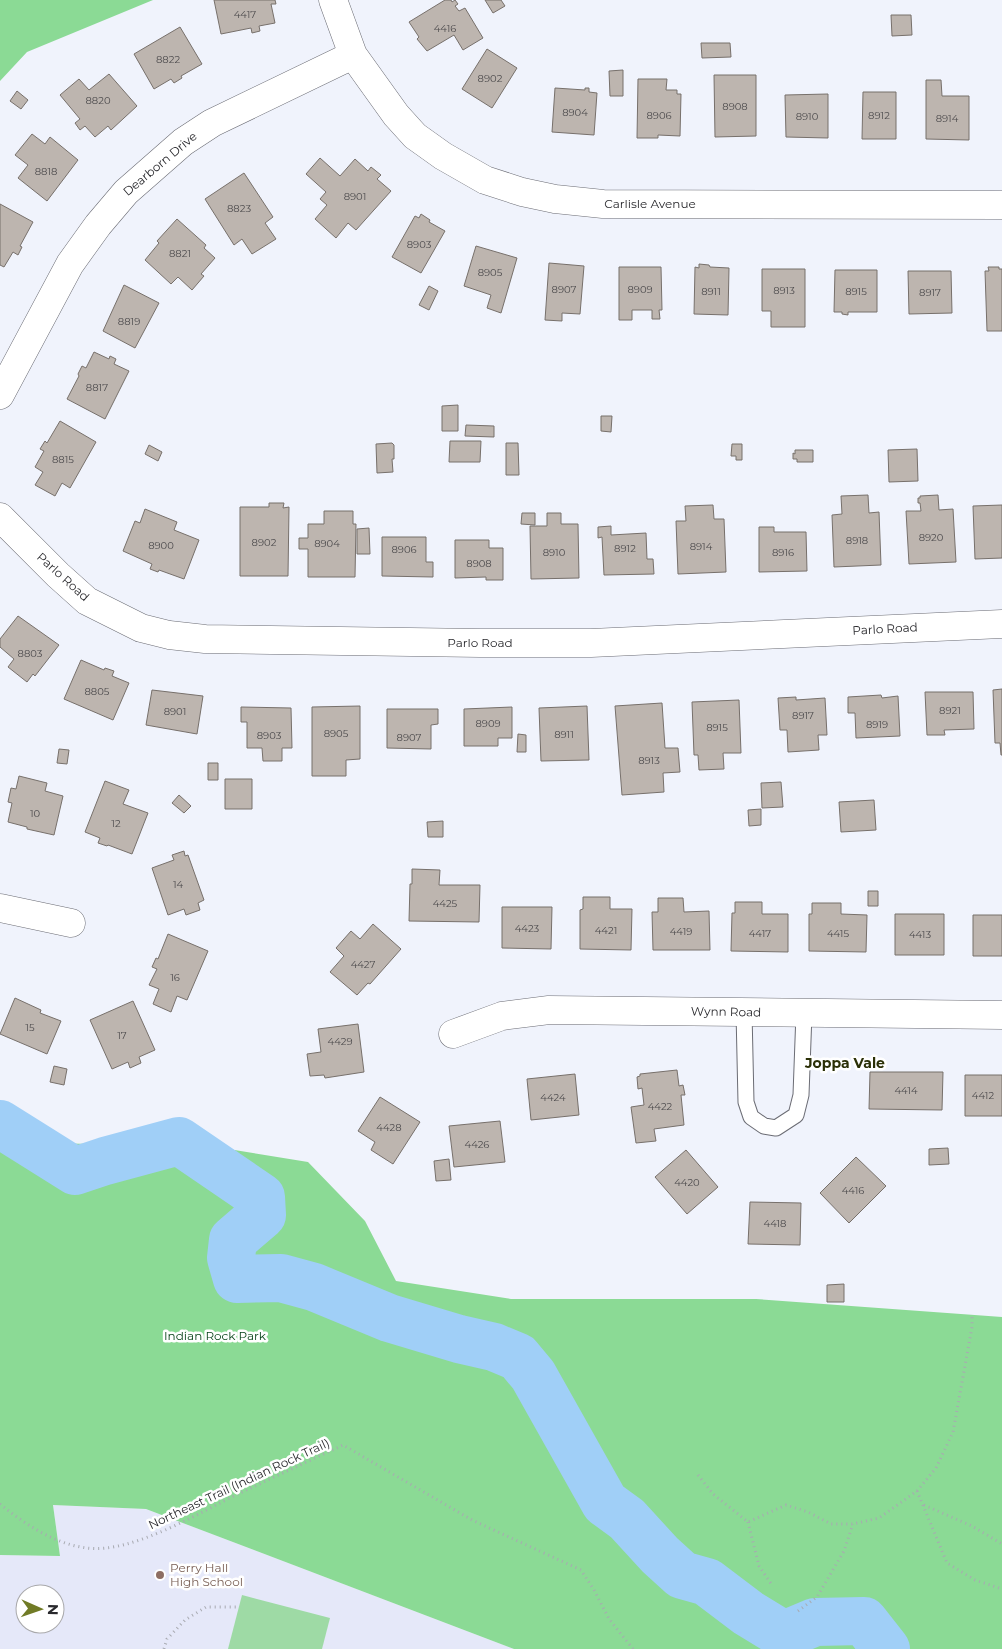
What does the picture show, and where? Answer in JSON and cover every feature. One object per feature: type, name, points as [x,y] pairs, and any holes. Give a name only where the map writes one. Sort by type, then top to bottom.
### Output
[{"type":"street","name":"Carlisle Avenue","points":[[333,0],[353,55],[396,115],[415,136],[443,156],[485,180],[522,192],[555,199],[603,204],[1002,205]]},
{"type":"street","name":"Dearborn Drive","points":[[0,394],[70,264],[98,225],[126,192],[183,142],[212,123],[353,55]]},
{"type":"street","name":"Parlo Road","points":[[0,517],[58,575],[87,600],[141,628],[169,635],[205,639],[480,644],[590,643],[1002,624]]},
{"type":"street","points":[[0,908],[71,924]]},
{"type":"street","name":"Wynn Road","points":[[453,1034],[502,1016],[549,1010],[1002,1015]]},
{"type":"lane","points":[[744,1012],[746,1102],[751,1117],[764,1126],[776,1128],[796,1116],[801,1095],[804,1012]]},
{"type":"path","points":[[748,1522],[786,1506],[808,1512],[832,1524],[853,1524],[879,1518],[918,1491],[936,1468],[953,1432],[972,1327],[972,1315]]},
{"type":"path","name":"Northeast Trail (Indian Rock Trail)","points":[[0,1504],[26,1525],[55,1539],[87,1548],[107,1548],[160,1532],[343,1444],[472,1520],[581,1570],[594,1590],[608,1619],[633,1649]]},
{"type":"path","points":[[698,1475],[714,1494],[748,1522],[759,1566],[772,1585]]},
{"type":"path","points":[[918,1491],[947,1563],[975,1580],[1002,1589]]},
{"type":"path","points":[[923,1504],[972,1526],[1002,1544]]},
{"type":"path","points":[[798,1611],[817,1597],[844,1551],[853,1524]]},
{"type":"path","points":[[164,1649],[167,1639],[185,1620],[206,1607],[239,1607]]},
{"type":"shaded area","name":"Perry Hall High School","points":[[53,1505],[146,1509],[514,1649],[0,1649],[0,1555],[60,1556]]},
{"type":"green space","points":[[0,0],[153,0],[27,52],[0,81]]},
{"type":"green space","name":"Indian Rock Park","points":[[0,1123],[49,1143],[216,1147],[308,1162],[365,1221],[396,1281],[511,1299],[756,1299],[1002,1317],[1002,1649],[514,1649],[146,1509],[53,1505],[60,1556],[0,1555]]},
{"type":"green space","points":[[242,1595],[330,1618],[322,1649],[228,1649]]},
{"type":"building","points":[[214,0],[275,0],[276,4],[271,4],[275,23],[259,26],[260,31],[252,33],[251,28],[221,34]]},
{"type":"building","points":[[445,0],[451,0],[452,2],[455,0],[458,4],[455,6],[459,11],[465,8],[483,38],[463,50],[454,35],[427,51],[417,39],[419,37],[409,22]]},
{"type":"building","points":[[485,0],[501,0],[505,6],[493,13]]},
{"type":"building","points":[[891,15],[911,15],[912,35],[892,36]]},
{"type":"building","points":[[180,27],[202,64],[181,76],[182,78],[174,83],[171,79],[154,89],[134,54]]},
{"type":"building","points":[[701,43],[730,43],[731,57],[702,58]]},
{"type":"building","points":[[487,49],[517,68],[492,108],[462,89]]},
{"type":"building","points":[[623,70],[623,96],[610,96],[609,71]]},
{"type":"building","points":[[109,74],[137,106],[111,130],[108,126],[95,137],[85,126],[80,130],[75,123],[80,119],[60,95],[79,79],[89,90]]},
{"type":"building","points":[[714,75],[756,75],[756,136],[715,137]]},
{"type":"building","points":[[638,79],[667,79],[666,90],[677,90],[677,94],[681,94],[680,136],[658,135],[658,138],[637,138]]},
{"type":"building","points":[[926,80],[941,80],[942,96],[969,96],[969,140],[926,139]]},
{"type":"building","points":[[555,88],[585,90],[585,88],[589,88],[589,92],[597,93],[594,135],[552,132]]},
{"type":"building","points":[[17,91],[28,100],[21,109],[10,101]]},
{"type":"building","points":[[863,92],[896,92],[896,139],[862,139]]},
{"type":"building","points":[[828,94],[828,138],[786,137],[785,95]]},
{"type":"building","points":[[32,134],[45,144],[50,137],[78,160],[47,201],[18,178],[28,165],[15,155]]},
{"type":"building","points":[[320,158],[340,176],[355,159],[368,171],[371,167],[381,175],[377,179],[391,191],[356,230],[348,223],[336,238],[315,219],[327,205],[320,199],[326,192],[306,174]]},
{"type":"building","points":[[244,173],[273,217],[265,223],[276,239],[252,254],[242,239],[234,245],[205,199]]},
{"type":"building","points":[[0,204],[33,222],[20,246],[22,247],[18,255],[13,252],[4,267],[0,265]]},
{"type":"building","points":[[421,214],[430,220],[429,222],[445,231],[421,273],[392,257],[415,216],[419,218]]},
{"type":"building","points":[[177,219],[206,245],[204,248],[215,258],[201,274],[204,276],[192,290],[178,277],[171,284],[145,260],[159,243],[157,241]]},
{"type":"building","points":[[476,246],[517,258],[501,313],[487,308],[491,295],[464,286]]},
{"type":"building","points":[[549,263],[584,266],[580,314],[562,313],[562,321],[545,320]]},
{"type":"building","points":[[699,264],[709,265],[710,267],[729,268],[728,315],[694,314],[695,267],[699,268]]},
{"type":"building","points":[[619,267],[661,267],[662,310],[659,310],[660,319],[652,319],[652,310],[632,310],[632,320],[619,320]]},
{"type":"building","points":[[988,267],[999,267],[999,269],[1002,269],[1002,331],[987,331],[985,271],[989,271]]},
{"type":"building","points":[[762,269],[805,269],[805,327],[771,327],[771,311],[762,311]]},
{"type":"building","points":[[835,270],[877,270],[877,312],[848,312],[848,315],[842,314],[842,312],[834,312]]},
{"type":"building","points":[[908,271],[951,271],[952,313],[909,314]]},
{"type":"building","points":[[124,285],[159,303],[135,348],[103,331]]},
{"type":"building","points":[[429,286],[438,291],[429,310],[419,305]]},
{"type":"building","points":[[94,352],[109,359],[110,356],[116,359],[114,364],[129,371],[105,419],[67,399],[82,366],[86,368]]},
{"type":"building","points":[[458,405],[458,431],[442,431],[442,406]]},
{"type":"building","points":[[601,416],[612,416],[611,432],[601,431]]},
{"type":"building","points":[[60,421],[96,442],[70,488],[62,483],[55,496],[35,485],[43,472],[35,467],[44,451],[40,449],[45,441],[47,443]]},
{"type":"building","points":[[466,425],[494,426],[494,437],[465,436]]},
{"type":"building","points":[[450,441],[481,441],[480,462],[449,462]]},
{"type":"building","points":[[392,443],[394,445],[393,472],[377,473],[376,444]]},
{"type":"building","points":[[506,443],[518,443],[519,475],[506,475]]},
{"type":"building","points":[[732,444],[742,444],[742,460],[736,460],[736,456],[731,456]]},
{"type":"building","points":[[149,445],[162,452],[158,461],[145,454]]},
{"type":"building","points":[[917,449],[918,481],[889,482],[888,450]]},
{"type":"building","points":[[795,450],[813,450],[813,462],[797,462],[797,459],[793,459]]},
{"type":"building","points":[[868,495],[869,513],[879,512],[881,565],[834,567],[832,515],[842,514],[841,496]]},
{"type":"building","points":[[938,495],[939,510],[953,509],[956,562],[909,564],[906,511],[921,511],[920,503],[918,503],[920,496]]},
{"type":"building","points":[[269,503],[284,503],[283,508],[289,507],[288,576],[240,576],[240,507],[269,507]]},
{"type":"building","points":[[713,505],[714,519],[724,519],[726,572],[678,574],[676,521],[686,521],[685,506]]},
{"type":"building","points":[[1002,505],[1002,558],[975,559],[973,506]]},
{"type":"building","points":[[145,509],[177,522],[174,530],[199,540],[184,579],[159,570],[158,572],[150,569],[152,564],[123,551],[135,521],[140,523]]},
{"type":"building","points":[[324,511],[353,511],[353,524],[356,524],[355,577],[308,577],[308,549],[299,549],[299,538],[308,538],[308,524],[324,524]]},
{"type":"building","points":[[522,513],[535,513],[535,525],[521,524]]},
{"type":"building","points":[[547,513],[561,513],[561,524],[578,524],[579,578],[531,579],[530,526],[547,526]]},
{"type":"building","points":[[611,526],[611,535],[646,533],[647,559],[653,559],[654,574],[604,575],[602,537],[598,538],[598,527]]},
{"type":"building","points":[[759,527],[774,527],[774,532],[806,532],[807,571],[759,572]]},
{"type":"building","points":[[369,528],[370,554],[357,554],[357,529]]},
{"type":"building","points":[[382,537],[426,537],[426,562],[433,562],[433,577],[382,576]]},
{"type":"building","points":[[455,540],[489,540],[489,548],[503,548],[503,580],[486,580],[486,577],[455,578]]},
{"type":"building","points":[[18,616],[59,645],[35,676],[33,674],[27,682],[8,667],[14,659],[0,647],[0,639]]},
{"type":"building","points":[[81,660],[104,670],[105,668],[114,671],[112,676],[129,683],[113,720],[64,699]]},
{"type":"building","points":[[1002,689],[1001,755],[1000,743],[995,743],[993,690]]},
{"type":"building","points":[[152,690],[203,696],[197,734],[146,725]]},
{"type":"building","points":[[925,692],[973,692],[974,729],[944,730],[945,735],[927,735]]},
{"type":"building","points":[[881,695],[882,698],[898,696],[900,736],[856,738],[855,713],[848,713],[848,697]]},
{"type":"building","points":[[796,697],[796,700],[825,698],[827,735],[818,735],[819,750],[788,752],[787,730],[780,730],[778,698]]},
{"type":"building","points":[[739,700],[741,753],[723,753],[724,769],[699,770],[698,755],[694,755],[692,702]]},
{"type":"building","points":[[662,703],[665,748],[678,748],[680,772],[663,773],[664,792],[622,795],[615,706]]},
{"type":"building","points":[[360,706],[360,759],[346,760],[346,776],[312,776],[312,707]]},
{"type":"building","points":[[587,706],[589,760],[541,761],[539,708]]},
{"type":"building","points":[[241,707],[291,708],[292,748],[282,748],[282,761],[263,761],[262,748],[247,748],[247,722],[241,722]]},
{"type":"building","points":[[512,707],[512,738],[498,738],[498,746],[464,746],[464,709]]},
{"type":"building","points":[[387,709],[438,709],[438,724],[431,725],[431,749],[387,748]]},
{"type":"building","points":[[518,734],[526,735],[526,752],[517,752]]},
{"type":"building","points":[[59,749],[69,750],[67,764],[57,763]]},
{"type":"building","points":[[208,763],[218,763],[218,780],[208,780]]},
{"type":"building","points":[[19,776],[47,783],[45,791],[63,796],[54,835],[27,829],[27,827],[8,822],[12,803],[8,802],[11,788],[16,789]]},
{"type":"building","points":[[225,779],[252,779],[252,809],[225,809]]},
{"type":"building","points":[[105,781],[129,790],[123,804],[148,813],[132,854],[98,843],[100,838],[85,832]]},
{"type":"building","points":[[781,782],[783,807],[762,808],[761,783]]},
{"type":"building","points":[[179,795],[191,806],[184,813],[172,803]]},
{"type":"building","points":[[874,800],[876,830],[841,832],[839,802]]},
{"type":"building","points":[[761,809],[761,825],[749,826],[748,810]]},
{"type":"building","points":[[443,821],[443,837],[428,837],[427,822]]},
{"type":"building","points":[[184,851],[185,856],[188,855],[204,900],[198,903],[200,910],[186,915],[184,909],[168,915],[152,868],[174,860],[172,855]]},
{"type":"building","points":[[412,869],[440,870],[439,885],[480,885],[479,922],[409,921]]},
{"type":"building","points":[[868,891],[878,891],[878,906],[868,906]]},
{"type":"building","points":[[583,897],[610,897],[610,909],[632,909],[631,950],[580,949],[580,910],[583,909]]},
{"type":"building","points":[[658,898],[683,898],[684,912],[709,911],[710,950],[653,950],[652,912],[658,912]]},
{"type":"building","points":[[735,902],[762,902],[762,914],[788,914],[788,952],[731,951],[732,913],[735,913]]},
{"type":"building","points":[[812,903],[841,903],[841,914],[867,915],[866,952],[809,951],[809,914],[812,914]]},
{"type":"building","points":[[502,907],[552,907],[551,949],[502,948]]},
{"type":"building","points":[[895,914],[944,914],[944,955],[895,955]]},
{"type":"building","points":[[973,915],[1002,915],[1002,956],[973,956]]},
{"type":"building","points":[[373,924],[401,949],[370,984],[368,983],[357,995],[330,972],[344,956],[336,948],[351,931],[360,939]]},
{"type":"building","points":[[168,934],[208,951],[187,1000],[177,996],[171,1012],[153,1004],[159,989],[149,985],[157,969],[152,967],[156,958],[158,959]]},
{"type":"building","points":[[15,998],[41,1010],[40,1013],[61,1021],[47,1054],[0,1034]]},
{"type":"building","points":[[133,1001],[155,1050],[139,1057],[141,1063],[130,1068],[128,1062],[112,1069],[90,1020]]},
{"type":"building","points":[[358,1024],[364,1072],[325,1078],[324,1075],[310,1076],[307,1054],[321,1052],[318,1029]]},
{"type":"building","points":[[54,1066],[67,1069],[64,1085],[50,1082]]},
{"type":"building","points":[[677,1070],[679,1086],[683,1085],[685,1095],[681,1095],[684,1125],[654,1129],[656,1141],[636,1143],[631,1107],[644,1105],[642,1088],[638,1089],[637,1077],[640,1074]]},
{"type":"building","points":[[870,1072],[943,1072],[942,1110],[869,1109]]},
{"type":"building","points":[[575,1074],[579,1115],[531,1120],[527,1079]]},
{"type":"building","points":[[965,1075],[1002,1075],[1002,1116],[965,1116]]},
{"type":"building","points":[[380,1097],[420,1122],[393,1164],[371,1150],[375,1142],[358,1131]]},
{"type":"building","points":[[500,1121],[505,1162],[454,1167],[449,1126]]},
{"type":"building","points":[[948,1148],[949,1164],[929,1165],[929,1149]]},
{"type":"building","points":[[686,1150],[718,1187],[687,1214],[655,1177]]},
{"type":"building","points":[[856,1157],[886,1186],[849,1223],[820,1193]]},
{"type":"building","points":[[449,1159],[451,1180],[436,1181],[434,1161]]},
{"type":"building","points":[[750,1202],[801,1203],[800,1245],[748,1244]]},
{"type":"building","points":[[844,1284],[844,1302],[827,1302],[827,1285]]},
{"type":"waterway","points":[[0,1124],[75,1171],[179,1141],[261,1197],[262,1215],[233,1240],[231,1258],[237,1279],[281,1278],[314,1287],[389,1318],[459,1339],[494,1347],[518,1357],[533,1375],[605,1503],[627,1519],[660,1555],[682,1575],[707,1582],[748,1613],[784,1635],[815,1622],[864,1621],[886,1649]]},
{"type":"place","name":"Perry Hall High School","points":[[160,1575]]},
{"type":"district","name":"Joppa Vale","points":[[845,1063]]}]
